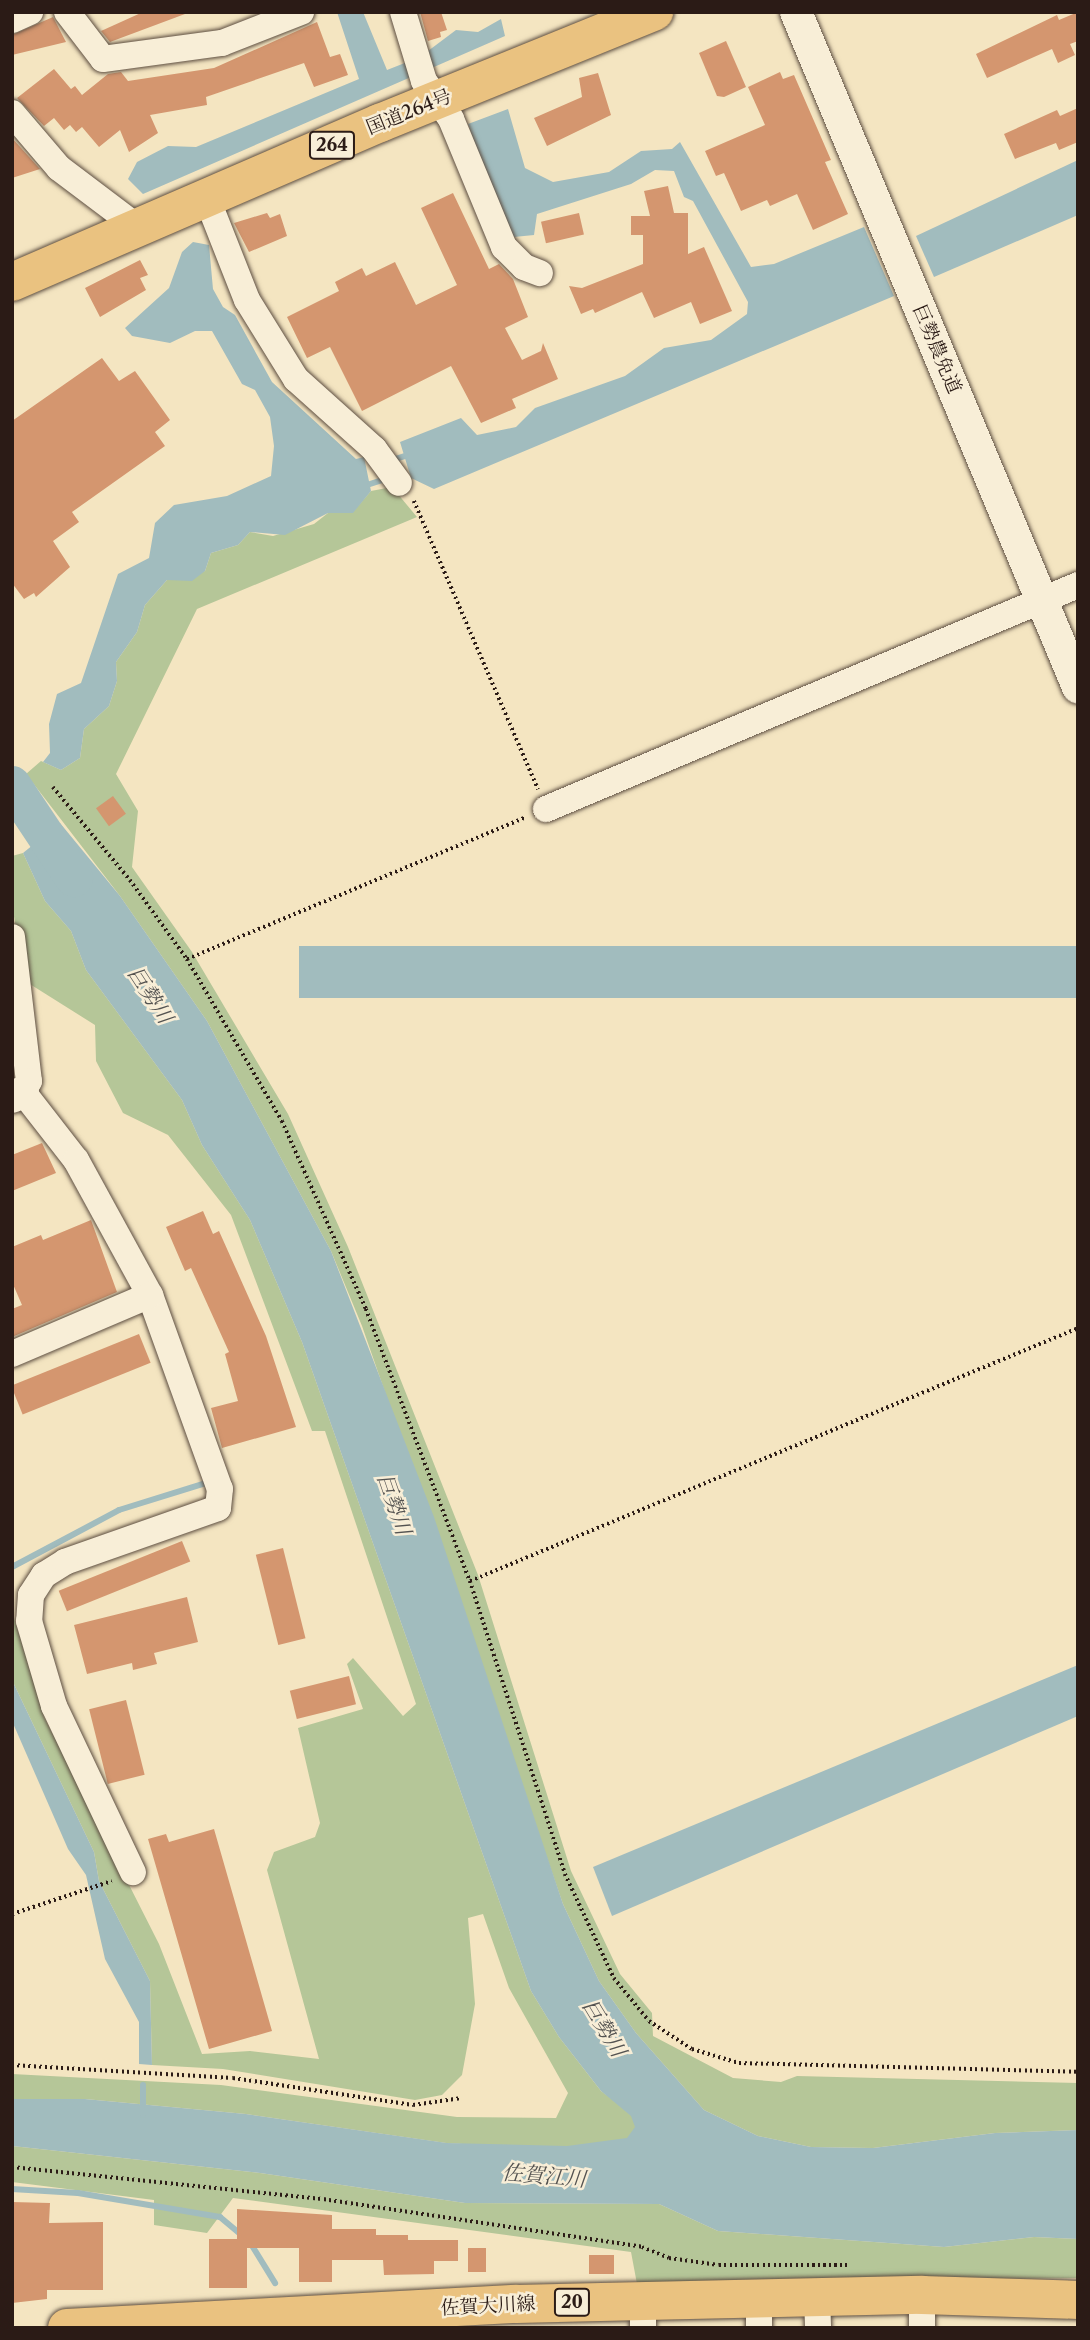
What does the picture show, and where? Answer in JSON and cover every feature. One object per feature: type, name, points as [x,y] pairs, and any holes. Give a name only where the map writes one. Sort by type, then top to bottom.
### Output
[{"type":"main road","name":"国道264号","points":[[12,282],[208,201],[432,90],[654,12]]},
{"type":"main road","name":"佐賀大川線","points":[[66,2328],[643,2314],[922,2311],[1078,2300]]},
{"type":"street","points":[[12,20],[30,12]]},
{"type":"street","points":[[67,12],[103,59],[222,43],[301,12]]},
{"type":"street","points":[[402,12],[432,90],[504,247],[524,267],[540,273]]},
{"type":"street","name":"巨勢農免道","points":[[796,12],[1078,687]]},
{"type":"street","points":[[12,113],[59,168],[141,229]]},
{"type":"street","points":[[208,201],[247,300],[296,379],[374,449],[399,483]]},
{"type":"street","points":[[546,809],[1078,585]]},
{"type":"street","points":[[12,937],[29,1081],[18,1095],[76,1160],[150,1296],[199,1422],[220,1489],[218,1508],[65,1562],[44,1575],[31,1595],[29,1621],[54,1706],[133,1872]]},
{"type":"street","points":[[12,1354],[150,1296]]},
{"type":"path","points":[[187,959],[546,809],[419,508],[399,483]]},
{"type":"path","points":[[53,788],[130,880],[187,959],[282,1121],[342,1251],[470,1581],[565,1874],[614,1978],[649,2021],[692,2049],[739,2063],[1078,2071]]},
{"type":"path","points":[[470,1581],[1078,1328]]},
{"type":"path","points":[[12,1914],[106,1883]]},
{"type":"path","points":[[12,2065],[233,2078],[412,2105],[461,2098]]},
{"type":"path","points":[[12,2167],[329,2200],[642,2247],[669,2258],[719,2265],[859,2267]]},
{"type":"green space","points":[[392,487],[417,517],[197,609],[116,774],[138,811],[132,867],[192,952],[288,1114],[348,1247],[478,1575],[571,1871],[620,1974],[652,2013],[653,2036],[733,2078],[781,2082],[797,2076],[1078,2083],[1078,2130],[995,2133],[873,2148],[811,2147],[758,2136],[704,2110],[636,2033],[599,1981],[563,1904],[362,1326],[331,1251],[207,1021],[120,896],[26,774],[41,761],[61,770],[80,758],[84,729],[109,706],[117,681],[116,662],[137,632],[145,605],[167,580],[205,571],[211,553],[238,545],[250,532],[273,536],[314,524],[328,513],[352,513],[371,491]]},
{"type":"green space","points":[[23,853],[45,901],[71,931],[86,970],[182,1100],[202,1145],[250,1220],[302,1342],[531,1991],[559,2037],[601,2091],[647,2125],[632,2154],[446,2143],[246,2114],[85,2099],[12,2099],[12,2074],[221,2085],[457,2117],[556,2118],[568,2093],[509,1988],[483,1914],[468,1918],[475,2004],[462,2075],[442,2095],[415,2100],[223,2069],[152,2065],[150,1981],[99,1881],[94,1852],[12,1680],[12,1611],[44,1717],[159,1944],[202,2054],[250,2051],[319,2059],[267,1870],[274,1852],[315,1837],[320,1823],[298,1728],[363,1709],[347,1664],[353,1658],[403,1716],[416,1704],[325,1431],[312,1431],[231,1215],[168,1135],[123,1113],[96,1061],[95,1025],[25,981],[12,905],[12,856]]},
{"type":"green space","points":[[12,2146],[260,2173],[465,2203],[659,2204],[718,2231],[944,2247],[1034,2237],[1078,2239],[1078,2278],[637,2284],[631,2252],[233,2198],[207,2233],[154,2225],[154,2200],[12,2182]]},
{"type":"water","points":[[337,12],[363,12],[387,70],[420,57],[456,30],[478,32],[501,19],[505,36],[143,194],[128,179],[137,162],[168,146],[196,147],[359,79]]},
{"type":"water","points":[[508,109],[525,168],[553,182],[609,172],[641,151],[672,149],[680,142],[751,267],[774,264],[864,227],[894,296],[434,489],[411,478],[400,442],[461,418],[477,435],[516,427],[535,408],[625,376],[664,348],[711,340],[747,314],[748,302],[693,201],[684,197],[674,171],[655,170],[631,184],[537,214],[534,235],[514,237],[499,214],[468,124]]},
{"type":"water","points":[[1078,160],[1078,215],[934,277],[916,236]]},
{"type":"water","points":[[193,242],[209,245],[213,289],[223,307],[235,315],[272,382],[356,459],[364,457],[371,491],[353,513],[328,513],[285,535],[250,532],[238,545],[211,553],[205,571],[192,581],[167,580],[145,605],[137,632],[116,662],[117,681],[109,706],[84,729],[80,758],[61,770],[43,762],[50,753],[49,724],[57,694],[81,683],[118,574],[149,558],[155,523],[174,505],[227,496],[271,476],[274,446],[270,417],[255,390],[242,384],[212,331],[195,331],[170,343],[132,336],[125,328],[169,288],[182,252]]},
{"type":"water","name":"佐賀江川","points":[[60,823],[120,896],[207,1021],[331,1251],[434,1517],[563,1904],[599,1981],[636,2033],[704,2110],[758,2136],[811,2147],[873,2148],[995,2133],[1078,2130],[1078,2239],[1034,2237],[944,2247],[718,2231],[659,2204],[465,2203],[260,2173],[12,2146],[12,2099],[85,2099],[246,2114],[447,2143],[567,2146],[627,2138],[635,2127],[631,2116],[601,2091],[559,2037],[531,1991],[302,1342],[250,1220],[202,1145],[182,1100],[86,970],[71,931],[45,901],[23,853]]},
{"type":"water","points":[[299,946],[1078,946],[1078,998],[299,998]]},
{"type":"water","points":[[1078,1665],[1078,1716],[612,1916],[593,1867]]},
{"type":"water","points":[[12,1680],[94,1852],[99,1881],[150,1981],[152,2065],[139,2064],[139,2022],[105,1959],[86,1875],[68,1849],[12,1721]]},
{"type":"building","points":[[143,12],[185,14],[110,42],[101,31]]},
{"type":"building","points":[[420,12],[441,12],[447,30],[440,32],[441,37],[428,41]]},
{"type":"building","points":[[1078,12],[1078,41],[1070,44],[1075,55],[1058,63],[1052,49],[987,78],[976,54],[1057,15],[1059,20]]},
{"type":"building","points":[[53,17],[66,42],[12,55],[12,35]]},
{"type":"building","points":[[317,22],[330,57],[340,54],[348,75],[314,87],[304,63],[206,97],[207,105],[150,115],[158,133],[129,152],[120,130],[99,147],[82,127],[76,132],[70,125],[64,130],[54,118],[44,126],[17,98],[54,69],[71,89],[75,86],[82,95],[108,74],[121,72],[128,81],[214,68]]},
{"type":"building","points":[[726,41],[746,87],[724,97],[717,96],[699,53]]},
{"type":"building","points":[[780,72],[783,79],[794,75],[831,160],[825,162],[848,214],[813,230],[797,194],[770,206],[767,200],[741,211],[724,173],[716,176],[705,151],[765,125],[748,87]]},
{"type":"building","points":[[598,73],[611,115],[547,146],[534,118],[582,97],[579,78]]},
{"type":"building","points":[[1078,108],[1078,142],[1059,150],[1056,143],[1015,159],[1004,134],[1057,110],[1060,116]]},
{"type":"building","points":[[12,138],[40,169],[12,178]]},
{"type":"building","points":[[668,186],[674,213],[688,213],[688,254],[704,247],[732,311],[700,324],[691,302],[654,318],[642,292],[595,313],[593,309],[581,314],[569,286],[582,288],[643,264],[643,235],[631,235],[631,216],[650,216],[644,191]]},
{"type":"building","points":[[453,193],[489,269],[499,264],[513,279],[528,317],[505,328],[522,360],[541,351],[543,343],[558,379],[512,399],[516,408],[481,423],[451,366],[362,411],[330,347],[307,358],[287,317],[339,291],[335,282],[362,268],[366,276],[395,262],[416,305],[457,285],[421,208]]},
{"type":"building","points":[[267,213],[270,218],[280,214],[287,236],[249,252],[234,223]]},
{"type":"building","points":[[579,213],[584,234],[546,243],[541,222]]},
{"type":"building","points":[[140,260],[148,275],[140,278],[146,290],[100,317],[85,288]]},
{"type":"building","points":[[102,358],[119,381],[135,371],[170,420],[155,432],[165,446],[72,512],[79,522],[53,541],[70,567],[36,597],[34,593],[24,599],[12,583],[12,421]]},
{"type":"building","points":[[113,796],[126,814],[109,826],[96,808]]},
{"type":"building","points":[[42,1143],[56,1173],[12,1191],[12,1155]]},
{"type":"building","points":[[203,1211],[213,1234],[219,1231],[266,1336],[296,1427],[222,1448],[211,1408],[238,1401],[225,1354],[229,1352],[191,1268],[185,1271],[166,1227]]},
{"type":"building","points":[[91,1220],[117,1292],[12,1337],[12,1309],[22,1305],[12,1282],[12,1247],[41,1235],[43,1240]]},
{"type":"building","points":[[139,1334],[151,1363],[23,1414],[12,1385]]},
{"type":"building","points":[[182,1541],[190,1561],[67,1611],[59,1591]]},
{"type":"building","points":[[283,1548],[305,1638],[278,1645],[256,1555]]},
{"type":"building","points":[[187,1597],[198,1642],[154,1653],[157,1664],[133,1670],[132,1663],[87,1674],[74,1625]]},
{"type":"building","points":[[349,1676],[356,1704],[297,1719],[290,1691]]},
{"type":"building","points":[[126,1700],[145,1775],[108,1784],[89,1709]]},
{"type":"building","points":[[214,1829],[272,2031],[209,2049],[148,1839],[166,1834],[169,1842]]},
{"type":"building","points":[[12,2202],[50,2203],[49,2223],[103,2222],[103,2290],[47,2290],[47,2299],[12,2303]]},
{"type":"building","points":[[237,2209],[332,2215],[332,2229],[376,2229],[376,2235],[408,2235],[408,2240],[458,2240],[458,2261],[434,2261],[434,2274],[384,2275],[383,2260],[332,2260],[332,2282],[299,2282],[299,2248],[247,2248],[247,2288],[209,2288],[209,2239],[237,2239]]},
{"type":"building","points":[[468,2248],[486,2248],[486,2272],[468,2272]]},
{"type":"building","points":[[589,2255],[614,2255],[614,2274],[589,2274]]},
{"type":"waterway","points":[[392,460],[405,456]]},
{"type":"waterway","points":[[370,484],[388,478]]},
{"type":"waterway","name":"巨勢川","points":[[12,785],[74,878]]},
{"type":"waterway","points":[[12,1567],[119,1510],[203,1484]]},
{"type":"waterway","points":[[143,2085],[143,2115]]},
{"type":"waterway","points":[[12,2189],[78,2193],[220,2217],[243,2236]]},
{"type":"waterway","points":[[251,2244],[275,2283]]}]
